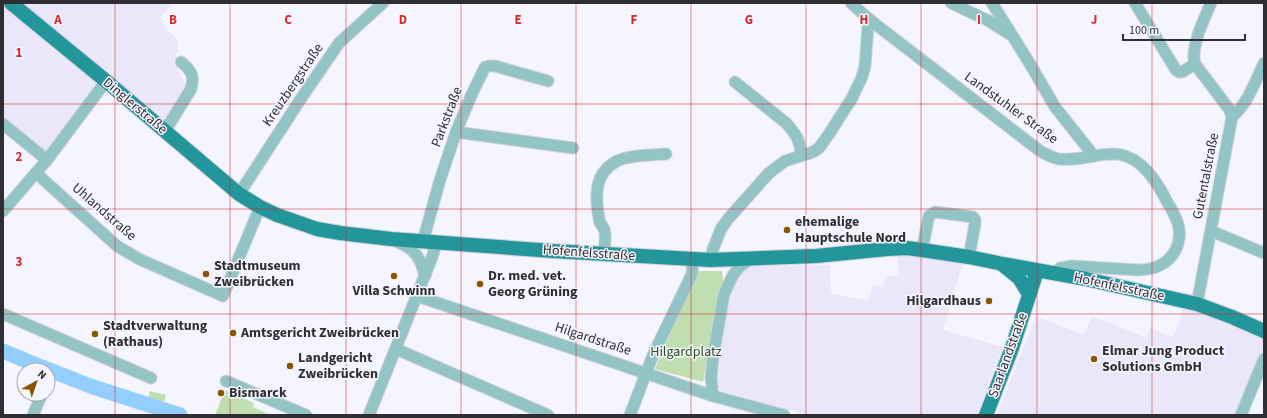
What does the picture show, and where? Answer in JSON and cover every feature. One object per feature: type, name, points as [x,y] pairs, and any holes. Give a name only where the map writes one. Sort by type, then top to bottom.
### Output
[{"type":"main road","name":"Dinglerstraße","points":[[11,3],[240,194],[260,207]]},
{"type":"main road","name":"Hofenfelsstraße","points":[[260,207],[277,216],[317,229],[340,233],[391,239],[604,254],[712,260],[749,260],[816,256],[887,248],[907,248],[969,257],[1106,284],[1197,304],[1264,331]]},
{"type":"main road","name":"Saarlandstraße","points":[[1003,264],[1020,280],[1029,294]]},
{"type":"main road","name":"Saarlandstraße","points":[[986,415],[1012,348],[1037,271]]},
{"type":"street","name":"Kreuzbergstraße","points":[[240,194],[302,97],[339,43],[383,3]]},
{"type":"street","name":"Landstuhler Straße","points":[[851,3],[870,20],[1040,151],[1051,157],[1059,159],[1075,159],[1110,154],[1126,156],[1140,164],[1148,172],[1158,186],[1178,221],[1180,232],[1178,243],[1176,250],[1168,260],[1161,265],[1150,269],[1139,270],[1072,266],[1060,268],[1055,274]]},
{"type":"street","points":[[952,3],[989,21],[1012,36]]},
{"type":"street","points":[[992,3],[1055,106],[1094,156]]},
{"type":"street","points":[[1135,3],[1176,70],[1179,72],[1182,72],[1195,64],[1193,56],[1194,50],[1211,3]]},
{"type":"street","points":[[712,260],[716,239],[721,229],[728,219],[773,170],[785,161],[813,152],[823,142],[858,87],[865,66],[867,32],[870,20]]},
{"type":"street","points":[[165,131],[191,89],[193,83],[191,71],[181,62]]},
{"type":"street","points":[[1232,117],[1239,111],[1245,102],[1264,63]]},
{"type":"street","name":"Gutentalstraße","points":[[1195,64],[1229,110],[1232,117],[1197,304]]},
{"type":"street","name":"Parkstraße","points":[[369,415],[433,256],[430,242],[440,180],[456,132],[485,67],[495,66],[548,82]]},
{"type":"street","points":[[3,211],[47,160],[106,81]]},
{"type":"street","points":[[735,82],[786,123],[798,139],[801,155]]},
{"type":"street","points":[[3,124],[47,160]]},
{"type":"street","points":[[456,132],[573,148]]},
{"type":"street","points":[[604,254],[605,233],[599,220],[596,195],[600,179],[606,171],[618,161],[666,154]]},
{"type":"street","name":"Uhlandstraße","points":[[36,173],[117,246],[139,259],[222,296],[260,207]]},
{"type":"street","points":[[922,250],[929,216],[935,212],[973,217],[975,224],[969,257]]},
{"type":"street","points":[[1211,231],[1264,253]]},
{"type":"street","points":[[391,239],[404,244],[416,253],[421,261],[425,276]]},
{"type":"street","points":[[630,415],[653,355],[692,274],[693,259]]},
{"type":"street","points":[[713,396],[711,378],[712,364],[724,294],[729,281],[736,271],[749,260]]},
{"type":"street","name":"Hilgardstraße","points":[[417,296],[713,396],[784,415]]},
{"type":"street","points":[[3,314],[151,378]]},
{"type":"street","points":[[396,349],[548,415]]},
{"type":"street","points":[[1241,415],[1264,359]]},
{"type":"street","points":[[226,381],[306,415]]},
{"type":"street","points":[[33,415],[39,402]]},
{"type":"shaded area","points":[[3,3],[173,3],[160,18],[165,27],[177,40],[178,50],[174,63],[189,90],[167,126],[104,72],[45,153],[3,118]]},
{"type":"shaded area","points":[[897,254],[928,255],[963,262],[943,330],[1003,347],[977,415],[808,415],[722,391],[716,385],[714,374],[728,300],[731,287],[740,272],[754,266],[830,265],[831,293],[868,301],[873,285],[882,287],[888,276],[899,276]]},
{"type":"shaded area","name":"Elmar Jung Product Solutions GmbH","points":[[1183,309],[1201,312],[1264,338],[1264,349],[1238,415],[997,415],[1036,316],[1084,335],[1092,316],[1146,338],[1150,328],[1173,337],[1180,321]]},
{"type":"green space","name":"Hilgardplatz","points":[[696,271],[722,271],[723,282],[719,290],[703,382],[655,369]]},
{"type":"green space","points":[[225,390],[254,403],[253,407],[271,415],[215,415]]},
{"type":"green space","points":[[150,391],[166,395],[164,402],[148,398]]},
{"type":"waterway","points":[[3,351],[93,387],[180,415]]},
{"type":"place","name":"ehemalige Hauptschule Nord","points":[[787,230]]},
{"type":"place","name":"Stadtmuseum Zweibrücken","points":[[206,274]]},
{"type":"place","name":"Villa Schwinn","points":[[394,276]]},
{"type":"place","name":"Dr. med. vet. Georg Grüning","points":[[480,284]]},
{"type":"place","name":"Hilgardhaus","points":[[989,301]]},
{"type":"place","name":"Amtsgericht Zweibrücken","points":[[233,333]]},
{"type":"place","name":"Stadtverwaltung (Rathaus)","points":[[95,334]]},
{"type":"place","name":"Elmar Jung Product Solutions GmbH","points":[[1094,359]]},
{"type":"place","name":"Landgericht Zweibrücken","points":[[290,366]]},
{"type":"place","name":"Bismarck","points":[[221,393]]}]
